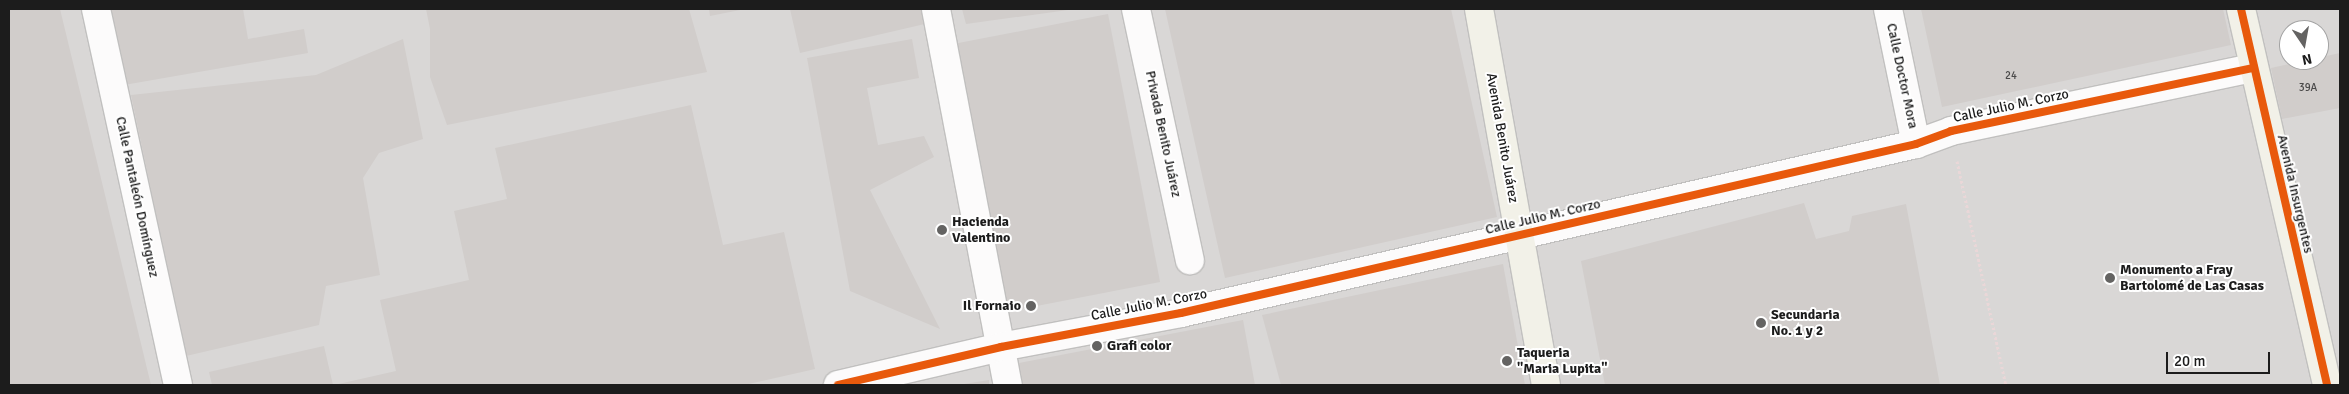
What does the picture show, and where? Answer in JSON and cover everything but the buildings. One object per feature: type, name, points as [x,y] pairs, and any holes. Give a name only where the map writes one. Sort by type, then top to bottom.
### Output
[{"type":"street","name":"Calle Pantaleón Domínguez","points":[[96,9],[178,385]]},
{"type":"street","points":[[936,9],[1008,385]]},
{"type":"street","name":"Privada Benito Juárez","points":[[1136,9],[1190,260]]},
{"type":"street","name":"Avenida Benito Juárez","points":[[1480,9],[1518,235],[1546,385]]},
{"type":"street","name":"Calle Doctor Mora","points":[[1888,9],[1916,144]]},
{"type":"street","name":"Avenida Insurgentes","points":[[2241,9],[2327,385]]},
{"type":"street","name":"Calle Julio M. Corzo","points":[[838,385],[1001,347],[1182,313],[1916,144],[1951,132],[2253,68]]},
{"type":"path","points":[[1951,132],[2006,385]]},
{"type":"shaded area","points":[[9,9],[2340,9],[2340,385],[9,385]]},
{"type":"cycle path","points":[[2241,9],[2327,385]]},
{"type":"cycle path","points":[[838,385],[1001,347],[1181,313],[1916,144],[1951,131],[2253,68]]},
{"type":"place","name":"Hacienda Valentino","points":[[942,230]]},
{"type":"place","name":"Monumento a Fray Bartolomé de Las Casas","points":[[2110,278]]},
{"type":"place","name":"Il Fornaio","points":[[1031,306]]},
{"type":"place","name":"Secundaria No. 1 y 2","points":[[1761,323]]},
{"type":"place","name":"Grafi color","points":[[1097,346]]},
{"type":"place","name":"Taqueria \"Maria Lupita\"","points":[[1507,361]]}]
